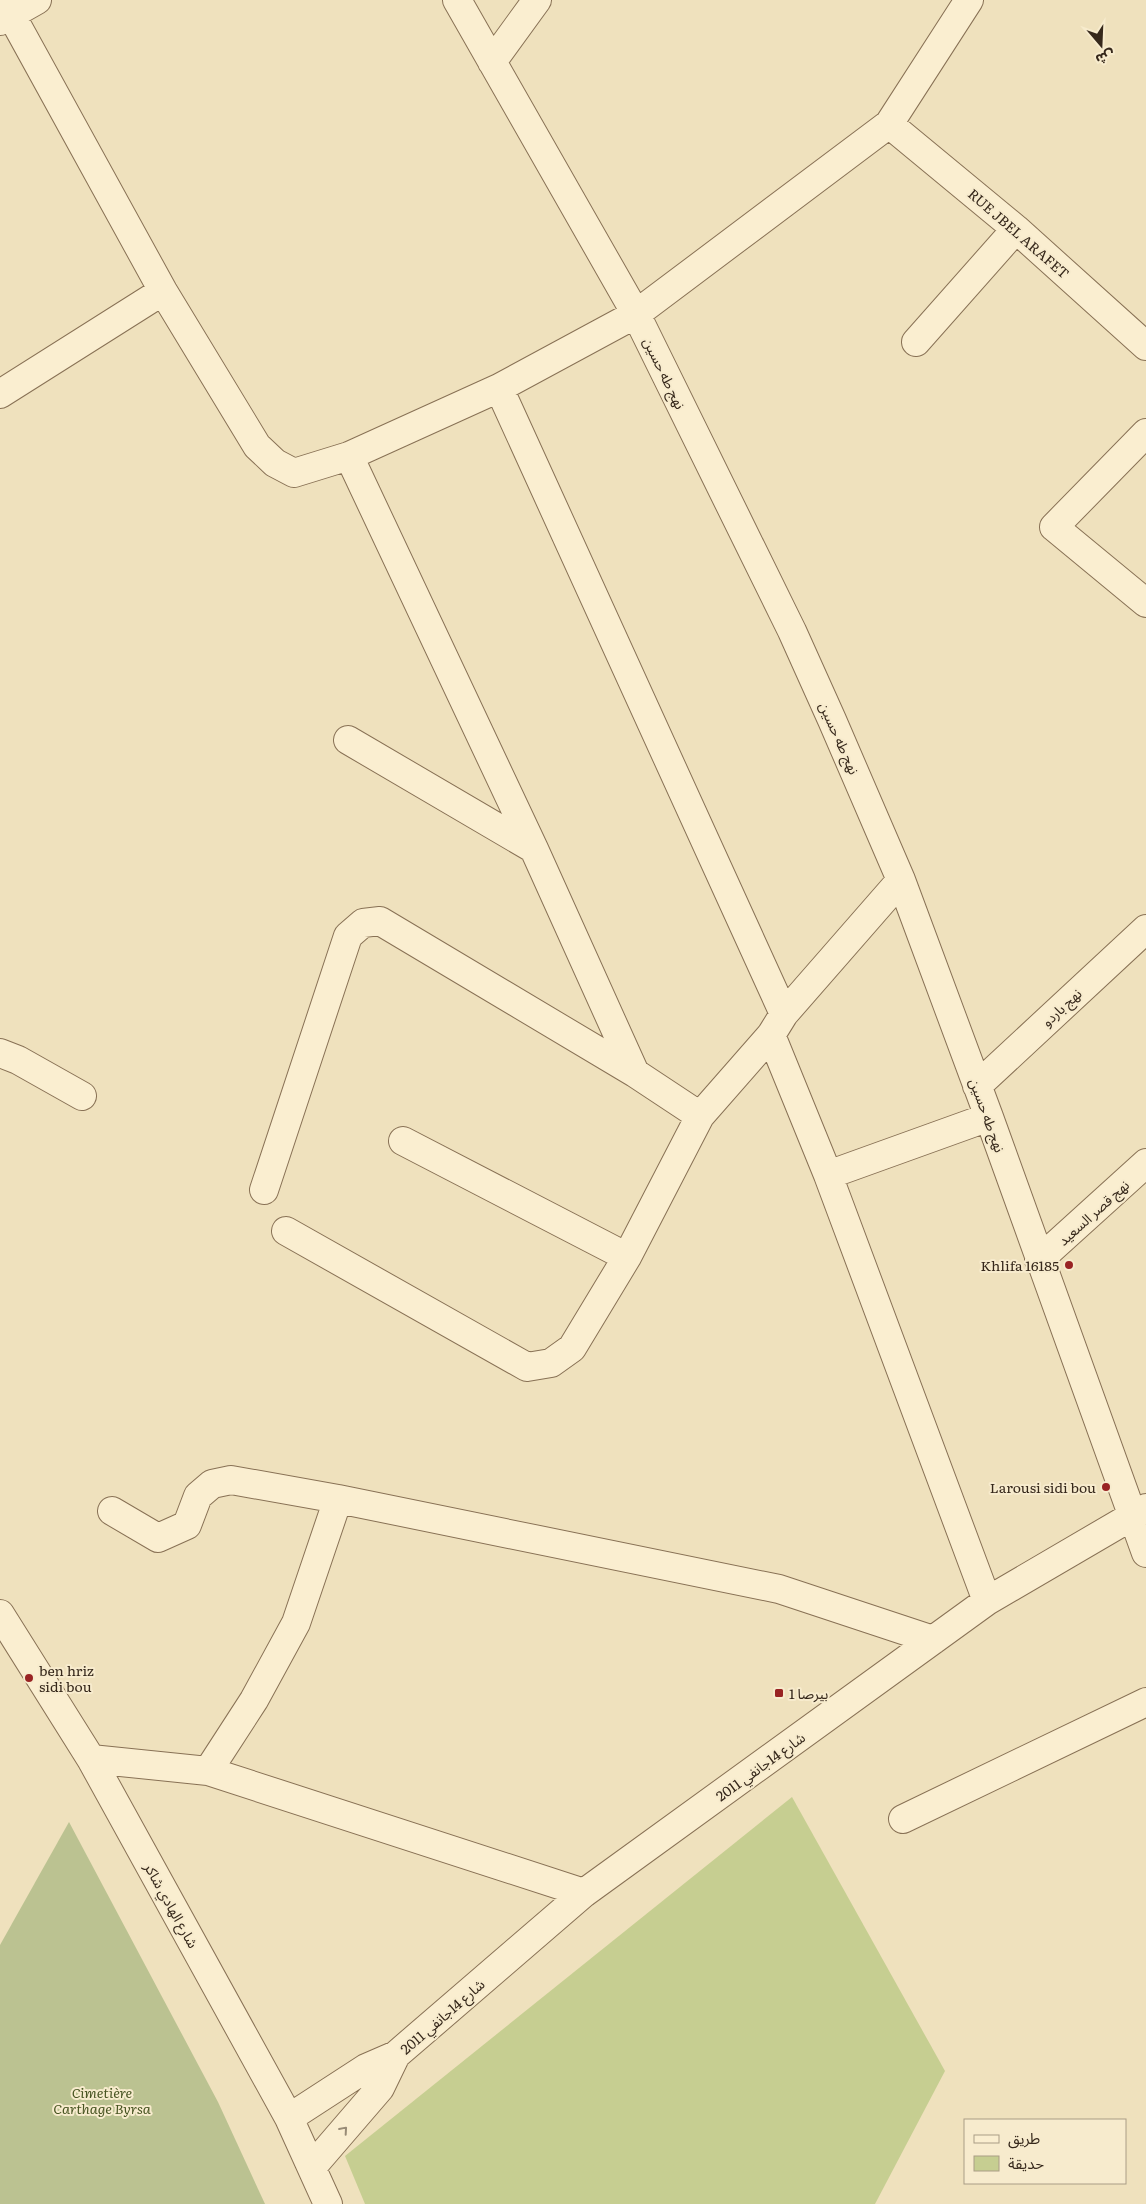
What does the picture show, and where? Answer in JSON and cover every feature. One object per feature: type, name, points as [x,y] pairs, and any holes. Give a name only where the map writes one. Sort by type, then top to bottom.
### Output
[{"type":"street","points":[[37,0],[5,12],[163,291],[257,446],[275,463],[294,473],[349,456],[499,388],[636,314],[889,124],[969,0]]},
{"type":"street","name":"نهج طه حسين","points":[[457,0],[636,314],[792,631],[901,880],[989,1117],[1039,1260],[1140,1512],[1146,1553]]},
{"type":"street","points":[[492,62],[537,0]]},
{"type":"street","name":"RUE JBEL ARAFET","points":[[889,124],[1016,229],[1146,346]]},
{"type":"street","points":[[916,342],[1016,229]]},
{"type":"street","points":[[0,394],[163,291]]},
{"type":"street","points":[[499,388],[778,1024],[828,1175],[987,1601]]},
{"type":"street","points":[[1146,433],[1054,527],[1146,603]]},
{"type":"street","points":[[349,456],[534,849],[635,1073]]},
{"type":"street","points":[[348,740],[534,849]]},
{"type":"street","points":[[286,1230],[527,1367],[551,1363],[572,1348],[626,1257],[700,1116],[901,880]]},
{"type":"street","points":[[264,1190],[348,936],[363,923],[380,921],[635,1073],[700,1116]]},
{"type":"street","name":"نهج باردو","points":[[977,1086],[1146,929]]},
{"type":"street","points":[[0,1053],[18,1060],[82,1096]]},
{"type":"street","points":[[828,1175],[989,1117]]},
{"type":"street","points":[[403,1141],[626,1257]]},
{"type":"street","name":"نهج قصر السعيد","points":[[1039,1260],[1146,1163]]},
{"type":"street","points":[[112,1511],[158,1538],[187,1525],[198,1496],[212,1484],[231,1480],[338,1499],[779,1589],[933,1640]]},
{"type":"street","points":[[208,1770],[254,1700],[296,1622],[338,1499]]},
{"type":"street","name":"شارع 14جانفي 2011","points":[[290,2118],[366,2068],[396,2055],[584,1893],[987,1601],[1140,1512]]},
{"type":"street","name":"شارع الهادي شاكر","points":[[0,1617],[91,1759],[290,2118],[328,2204]]},
{"type":"street","points":[[902,1818],[1146,1702]]},
{"type":"street","points":[[91,1759],[208,1770],[584,1893]]},
{"type":"street","name":"شارع 14جانفي 2011","points":[[312,2167],[380,2088],[396,2055]]},
{"type":"green space","points":[[792,1797],[945,2071],[875,2204],[365,2204],[345,2156]]},
{"type":"green space","name":"Cimetière Carthage Byrsa","points":[[69,1822],[218,2102],[265,2204],[0,2204],[0,1945]]},
{"type":"place","name":"Khlifa 16185","points":[[1069,1265]]},
{"type":"place","name":"Larousi sidi bou","points":[[1106,1487]]},
{"type":"place","name":"ben hriz sidi bou","points":[[29,1678]]},
{"type":"place","name":"بيرصا 1","points":[[779,1693]]}]
